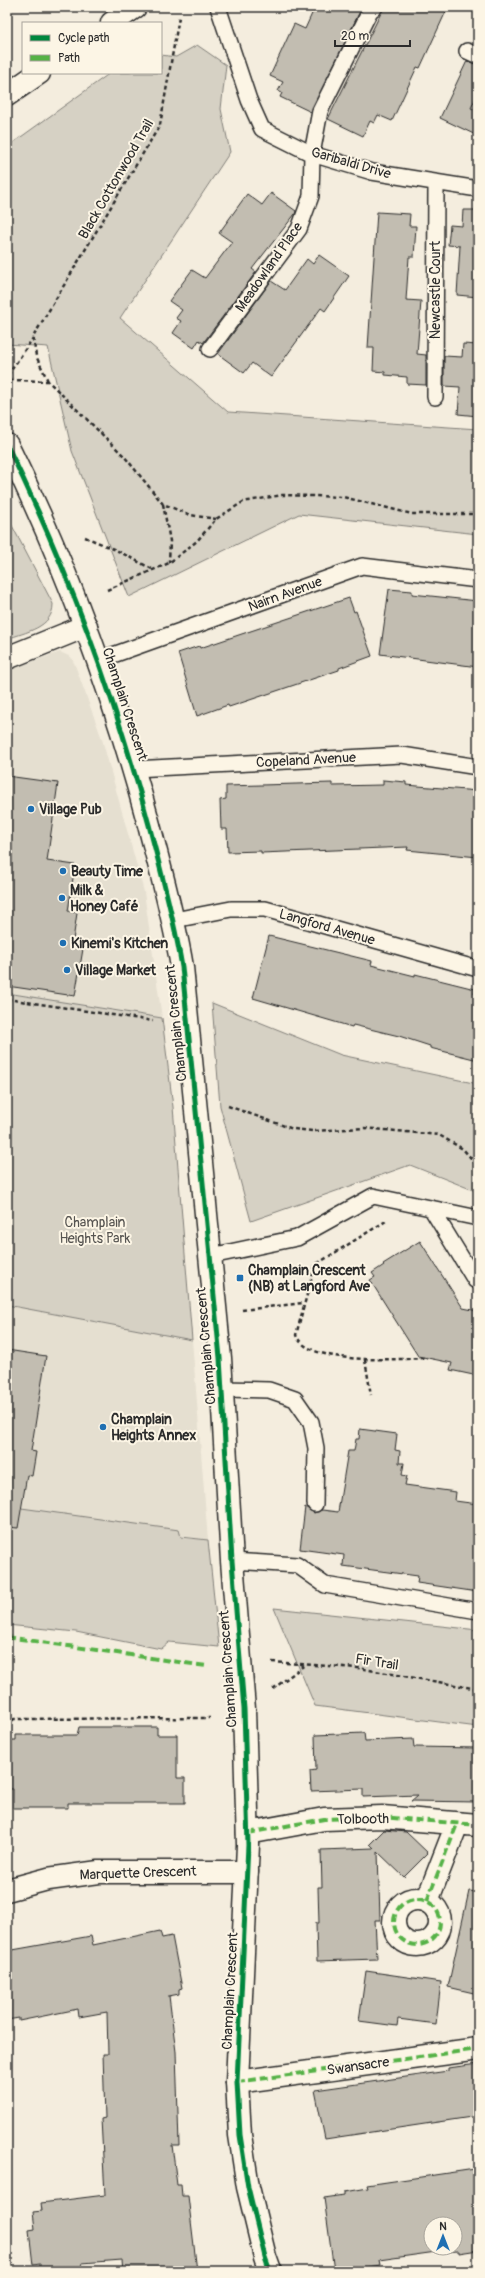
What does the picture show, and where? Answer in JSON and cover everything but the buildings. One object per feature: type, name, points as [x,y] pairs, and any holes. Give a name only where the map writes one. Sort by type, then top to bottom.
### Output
[{"type":"street","points":[[113,22],[135,7]]},
{"type":"street","points":[[7,95],[38,74]]},
{"type":"street","name":"Champlain Crescent","points":[[7,445],[31,494],[99,660],[134,769],[174,920],[182,966],[211,1256],[222,1389],[232,1561],[244,1709],[248,1833],[237,2082],[240,2135],[248,2187],[265,2257],[270,2271]]},
{"type":"street","points":[[7,658],[86,626]]},
{"type":"street","name":"Tolbooth","points":[[248,1833],[324,1819],[382,1817],[467,1825]]},
{"type":"street","points":[[427,1901],[467,1825]]},
{"type":"street","name":"Marquette Crescent","points":[[7,1890],[48,1879],[99,1872],[247,1872]]},
{"type":"street","name":"Swansacre","points":[[237,2082],[478,2049]]},
{"type":"lane","name":"Garibaldi Drive","points":[[218,7],[249,100],[262,129],[312,154],[372,172],[436,184],[478,189]]},
{"type":"lane","name":"Meadowland Place","points":[[210,349],[299,229],[310,196],[312,154],[320,111],[370,11],[375,7]]},
{"type":"lane","name":"Newcastle Court","points":[[434,397],[436,184]]},
{"type":"lane","name":"Nairn Avenue","points":[[99,660],[362,566],[478,580]]},
{"type":"lane","name":"Copeland Avenue","points":[[134,769],[402,755],[478,767]]},
{"type":"lane","name":"Langford Avenue","points":[[174,920],[231,909],[265,909],[478,969]]},
{"type":"lane","points":[[211,1256],[298,1238],[373,1196],[478,1218]]},
{"type":"lane","points":[[431,1208],[475,1280],[478,1280]]},
{"type":"lane","points":[[222,1389],[269,1390],[295,1399],[311,1422],[316,1448],[315,1504]]},
{"type":"lane","points":[[232,1561],[298,1565],[325,1585],[478,1611]]},
{"type":"path","points":[[33,337],[36,356],[48,381],[124,456],[163,504],[170,541],[169,563]]},
{"type":"path","points":[[10,380],[48,381]]},
{"type":"path","points":[[107,590],[169,563],[197,541],[216,519],[243,502],[282,495],[343,497],[412,514],[478,514]]},
{"type":"path","points":[[163,504],[190,515],[216,519]]},
{"type":"path","points":[[84,537],[116,550],[154,570]]},
{"type":"path","points":[[7,999],[153,1021]]},
{"type":"path","points":[[228,1106],[293,1129],[313,1131],[364,1128],[439,1135],[463,1149],[478,1166]]},
{"type":"path","points":[[391,1218],[315,1265],[303,1303],[296,1335],[299,1342],[308,1348],[346,1358],[366,1360],[427,1358]]},
{"type":"path","points":[[242,1310],[303,1303]]},
{"type":"path","points":[[366,1360],[372,1395]]},
{"type":"path","points":[[273,1689],[306,1664]]},
{"type":"path","points":[[7,1725],[14,1719],[210,1718]]},
{"type":"shaded area","points":[[60,652],[71,657],[75,665],[102,739],[144,892],[162,1018],[7,993],[7,670]]},
{"type":"shaded area","name":"Champlain Heights Annex","points":[[7,1305],[192,1340],[208,1540],[7,1514]]},
{"type":"green space","points":[[197,45],[226,65],[221,109],[230,152],[120,318],[228,412],[478,429],[478,534],[299,514],[129,597],[72,451],[48,347],[7,344],[7,147],[109,74],[162,74],[162,55],[176,57]]},
{"type":"green space","points":[[7,516],[53,604],[52,612],[43,624],[37,628],[7,639]]},
{"type":"green space","name":"Champlain Heights Park","points":[[7,993],[162,1018],[173,1107],[192,1340],[7,1305]]},
{"type":"green space","points":[[212,1003],[341,1055],[478,1084],[478,1192],[410,1165],[251,1221],[220,1106]]},
{"type":"green space","points":[[7,1506],[179,1530],[181,1537],[208,1540],[219,1647],[169,1642],[161,1649],[76,1632],[7,1625]]},
{"type":"green space","points":[[274,1608],[478,1630],[478,1727],[315,1706]]},
{"type":"marked path","points":[[7,1637],[206,1666]]},
{"type":"marked path","points":[[248,1833],[324,1819],[382,1817],[478,1825]]},
{"type":"marked path","points":[[427,1901],[457,1824]]},
{"type":"marked path","points":[[422,1899],[434,1905],[439,1913],[440,1922],[439,1931],[434,1939],[426,1944],[412,1945],[400,1939],[395,1931],[394,1917],[400,1905],[408,1900],[422,1899]]},
{"type":"marked path","points":[[237,2082],[478,2049]]},
{"type":"cycle path","points":[[7,445],[50,537],[105,679],[149,825],[171,913],[182,967],[220,1358],[232,1561],[244,1709],[248,1845],[237,2082],[240,2135],[248,2187],[265,2257],[270,2271]]},
{"type":"place","name":"Village Pub","points":[[31,809]]},
{"type":"place","name":"Beauty Time","points":[[63,871]]},
{"type":"place","name":"Milk & Honey Café","points":[[62,898]]},
{"type":"place","name":"Kinemi's Kitchen","points":[[63,943]]},
{"type":"place","name":"Village Market","points":[[67,970]]},
{"type":"place","name":"Champlain Crescent (NB) at Langford Ave","points":[[240,1278]]},
{"type":"place","name":"Champlain Heights Annex","points":[[103,1427]]}]
